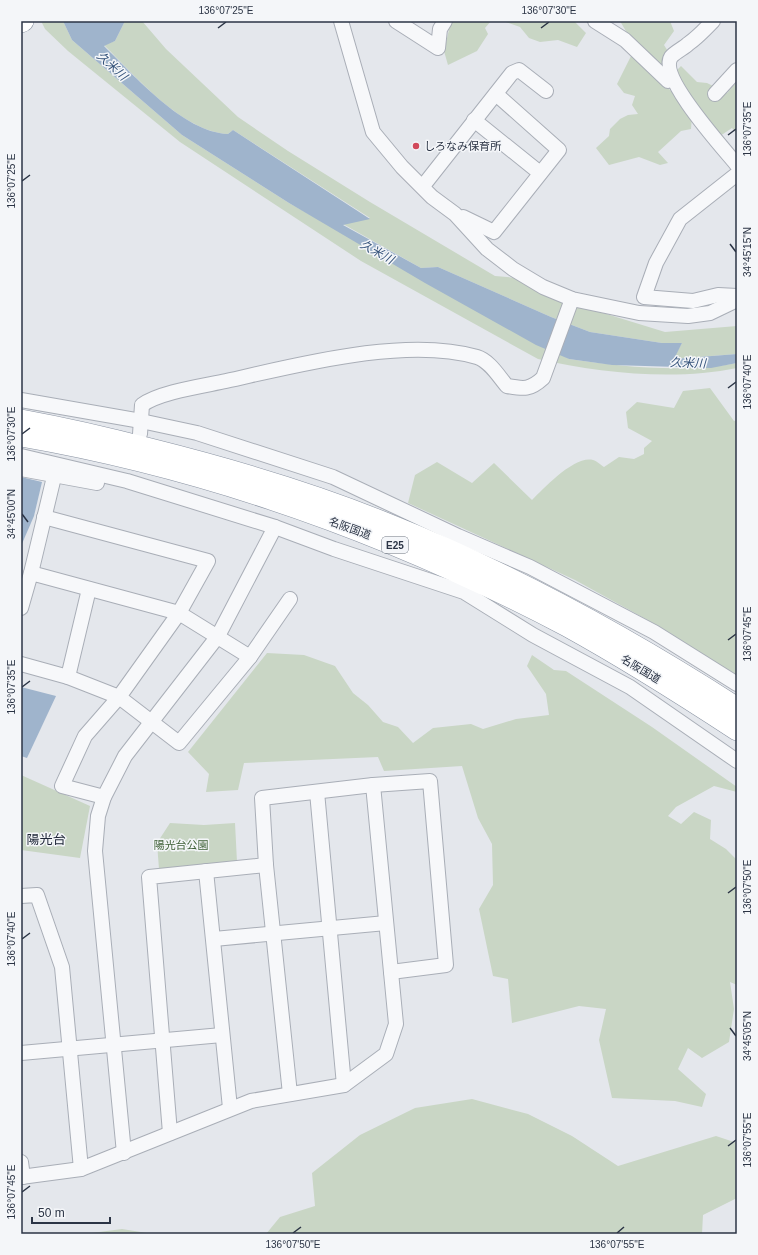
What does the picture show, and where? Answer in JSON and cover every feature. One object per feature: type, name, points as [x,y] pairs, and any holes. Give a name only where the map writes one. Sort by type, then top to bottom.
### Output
[{"type":"highway","points":[[21,416],[65,425],[117,441]]},
{"type":"highway","name":"名阪国道","points":[[21,420],[117,441],[243,474],[318,498],[385,523],[515,581],[578,613],[635,645],[737,708]]},
{"type":"highway","name":"名阪国道","points":[[21,436],[57,443],[173,471],[241,490],[321,517],[441,565],[566,626],[626,659],[737,730]]},
{"type":"highway","points":[[626,659],[737,738]]},
{"type":"street","points":[[342,21],[373,132],[402,167],[432,197],[456,214],[494,232],[559,150],[496,94]]},
{"type":"street","points":[[396,21],[438,48],[440,29],[445,21]]},
{"type":"street","points":[[595,21],[625,40],[668,81]]},
{"type":"street","points":[[714,21],[700,35],[671,58],[669,65],[671,74],[695,114],[737,165]]},
{"type":"street","points":[[422,186],[512,73],[519,70],[546,91]]},
{"type":"street","points":[[715,94],[737,70]]},
{"type":"street","points":[[474,120],[540,173]]},
{"type":"street","points":[[737,174],[680,219],[656,263],[644,297],[693,301],[718,296],[737,296]]},
{"type":"street","points":[[456,214],[487,249],[513,269],[543,287],[572,299],[639,313],[688,316],[710,313],[737,300]]},
{"type":"street","points":[[140,427],[142,405],[149,400],[195,388],[312,362],[406,350],[457,353],[478,357],[486,361],[507,386],[522,389],[534,386],[543,378],[572,299]]},
{"type":"street","points":[[21,400],[140,427],[197,433],[333,477],[458,536],[530,567],[654,632],[737,684]]},
{"type":"street","points":[[21,456],[129,476],[334,549],[464,592],[533,635],[630,687],[737,761]]},
{"type":"street","points":[[21,469],[118,487],[129,476]]},
{"type":"street","points":[[21,608],[53,481]]},
{"type":"street","points":[[44,517],[208,561],[180,613],[119,697],[85,736],[62,786],[104,797]]},
{"type":"street","points":[[124,1153],[95,851],[98,816],[104,797],[125,756],[218,636],[275,527]]},
{"type":"street","points":[[30,573],[180,613],[250,657]]},
{"type":"street","points":[[68,677],[89,589]]},
{"type":"street","points":[[21,664],[68,677],[119,697],[152,721],[178,743],[250,657],[290,599]]},
{"type":"street","points":[[290,1094],[266,864],[262,798],[373,785],[430,781],[446,965],[391,972]]},
{"type":"street","points":[[21,1162],[22,1177],[81,1169],[124,1153],[230,1108],[251,1101],[344,1085],[386,1054],[396,1024],[373,785]]},
{"type":"street","points":[[317,792],[331,928],[344,1085]]},
{"type":"street","points":[[170,1133],[149,877],[266,864]]},
{"type":"street","points":[[206,871],[230,1108]]},
{"type":"street","points":[[21,896],[37,895],[62,967],[81,1169]]},
{"type":"street","points":[[214,939],[386,923]]},
{"type":"street","points":[[21,1053],[222,1035]]},
{"type":"green space","points":[[41,21],[63,21],[72,40],[182,135],[289,203],[569,359],[653,368],[696,368],[737,363],[737,368],[688,374],[638,374],[587,368],[538,359],[361,261],[180,142],[68,51],[45,29]]},
{"type":"green space","points":[[125,21],[142,21],[166,49],[238,117],[288,151],[370,202],[495,276],[518,278],[561,300],[665,332],[737,326],[737,354],[673,359],[682,343],[662,343],[590,332],[551,317],[438,267],[421,268],[343,224],[370,218],[233,130],[228,134],[211,131],[194,124],[161,100],[104,45],[115,41]]},
{"type":"green space","points":[[451,21],[491,21],[485,28],[488,34],[477,51],[448,65],[444,51]]},
{"type":"green space","points":[[503,21],[574,21],[586,33],[577,47],[558,40],[540,42],[529,38],[520,27]]},
{"type":"green space","points":[[620,21],[670,21],[674,31],[664,45],[669,53],[664,69],[630,38]]},
{"type":"green space","points":[[631,56],[678,97],[692,116],[691,129],[681,131],[658,152],[668,163],[660,165],[639,157],[609,165],[596,148],[609,136],[610,129],[620,119],[628,115],[638,114],[632,105],[635,96],[624,93],[617,84]]},
{"type":"green space","points":[[681,66],[697,82],[707,83],[727,93],[735,84],[737,85],[737,134],[732,128],[720,136],[700,111],[676,71]]},
{"type":"green space","points":[[710,388],[734,421],[737,420],[737,676],[662,628],[575,580],[408,503],[415,475],[437,462],[472,483],[494,463],[532,500],[560,474],[578,462],[593,460],[604,467],[619,457],[634,459],[644,454],[644,448],[652,441],[628,428],[626,412],[637,402],[674,408],[683,391]]},
{"type":"green space","points":[[267,653],[304,655],[335,666],[353,693],[368,705],[383,722],[398,727],[413,743],[433,728],[471,724],[483,729],[516,719],[549,715],[546,694],[527,666],[532,655],[554,670],[566,671],[652,727],[737,787],[737,792],[714,786],[676,807],[668,816],[681,824],[694,812],[711,820],[710,839],[726,849],[737,860],[737,985],[730,982],[734,1009],[729,1042],[702,1058],[688,1048],[678,1069],[706,1094],[702,1107],[675,1101],[612,1098],[599,1040],[606,1009],[579,1006],[512,1023],[508,979],[493,976],[479,909],[493,885],[492,844],[478,818],[462,766],[384,771],[378,757],[244,763],[238,790],[206,792],[209,774],[188,752]]},
{"type":"green space","points":[[21,775],[90,806],[80,858],[21,850]]},
{"type":"green space","name":"陽光台公園","points":[[170,823],[204,825],[235,823],[237,862],[159,869],[157,843]]},
{"type":"green space","points":[[472,1099],[528,1114],[572,1136],[618,1166],[716,1136],[737,1143],[737,1198],[703,1215],[702,1234],[266,1234],[280,1217],[315,1206],[312,1173],[360,1135],[415,1108]]},
{"type":"green space","points":[[122,1229],[153,1234],[84,1234]]},
{"type":"water","name":"久米川","points":[[63,21],[125,21],[115,41],[104,46],[161,100],[194,124],[211,131],[228,134],[233,130],[370,219],[343,225],[421,268],[438,267],[551,317],[590,332],[662,343],[682,343],[674,359],[737,354],[737,363],[711,368],[612,365],[569,359],[536,345],[425,283],[289,203],[182,135],[72,40]]},
{"type":"water","points":[[21,477],[42,482],[34,516],[21,546]]},
{"type":"water","points":[[21,687],[56,696],[27,758],[21,756]]},
{"type":"place","name":"しろなみ保育所","points":[[416,146]]},
{"type":"district","name":"陽光台","points":[[46,839]]}]
